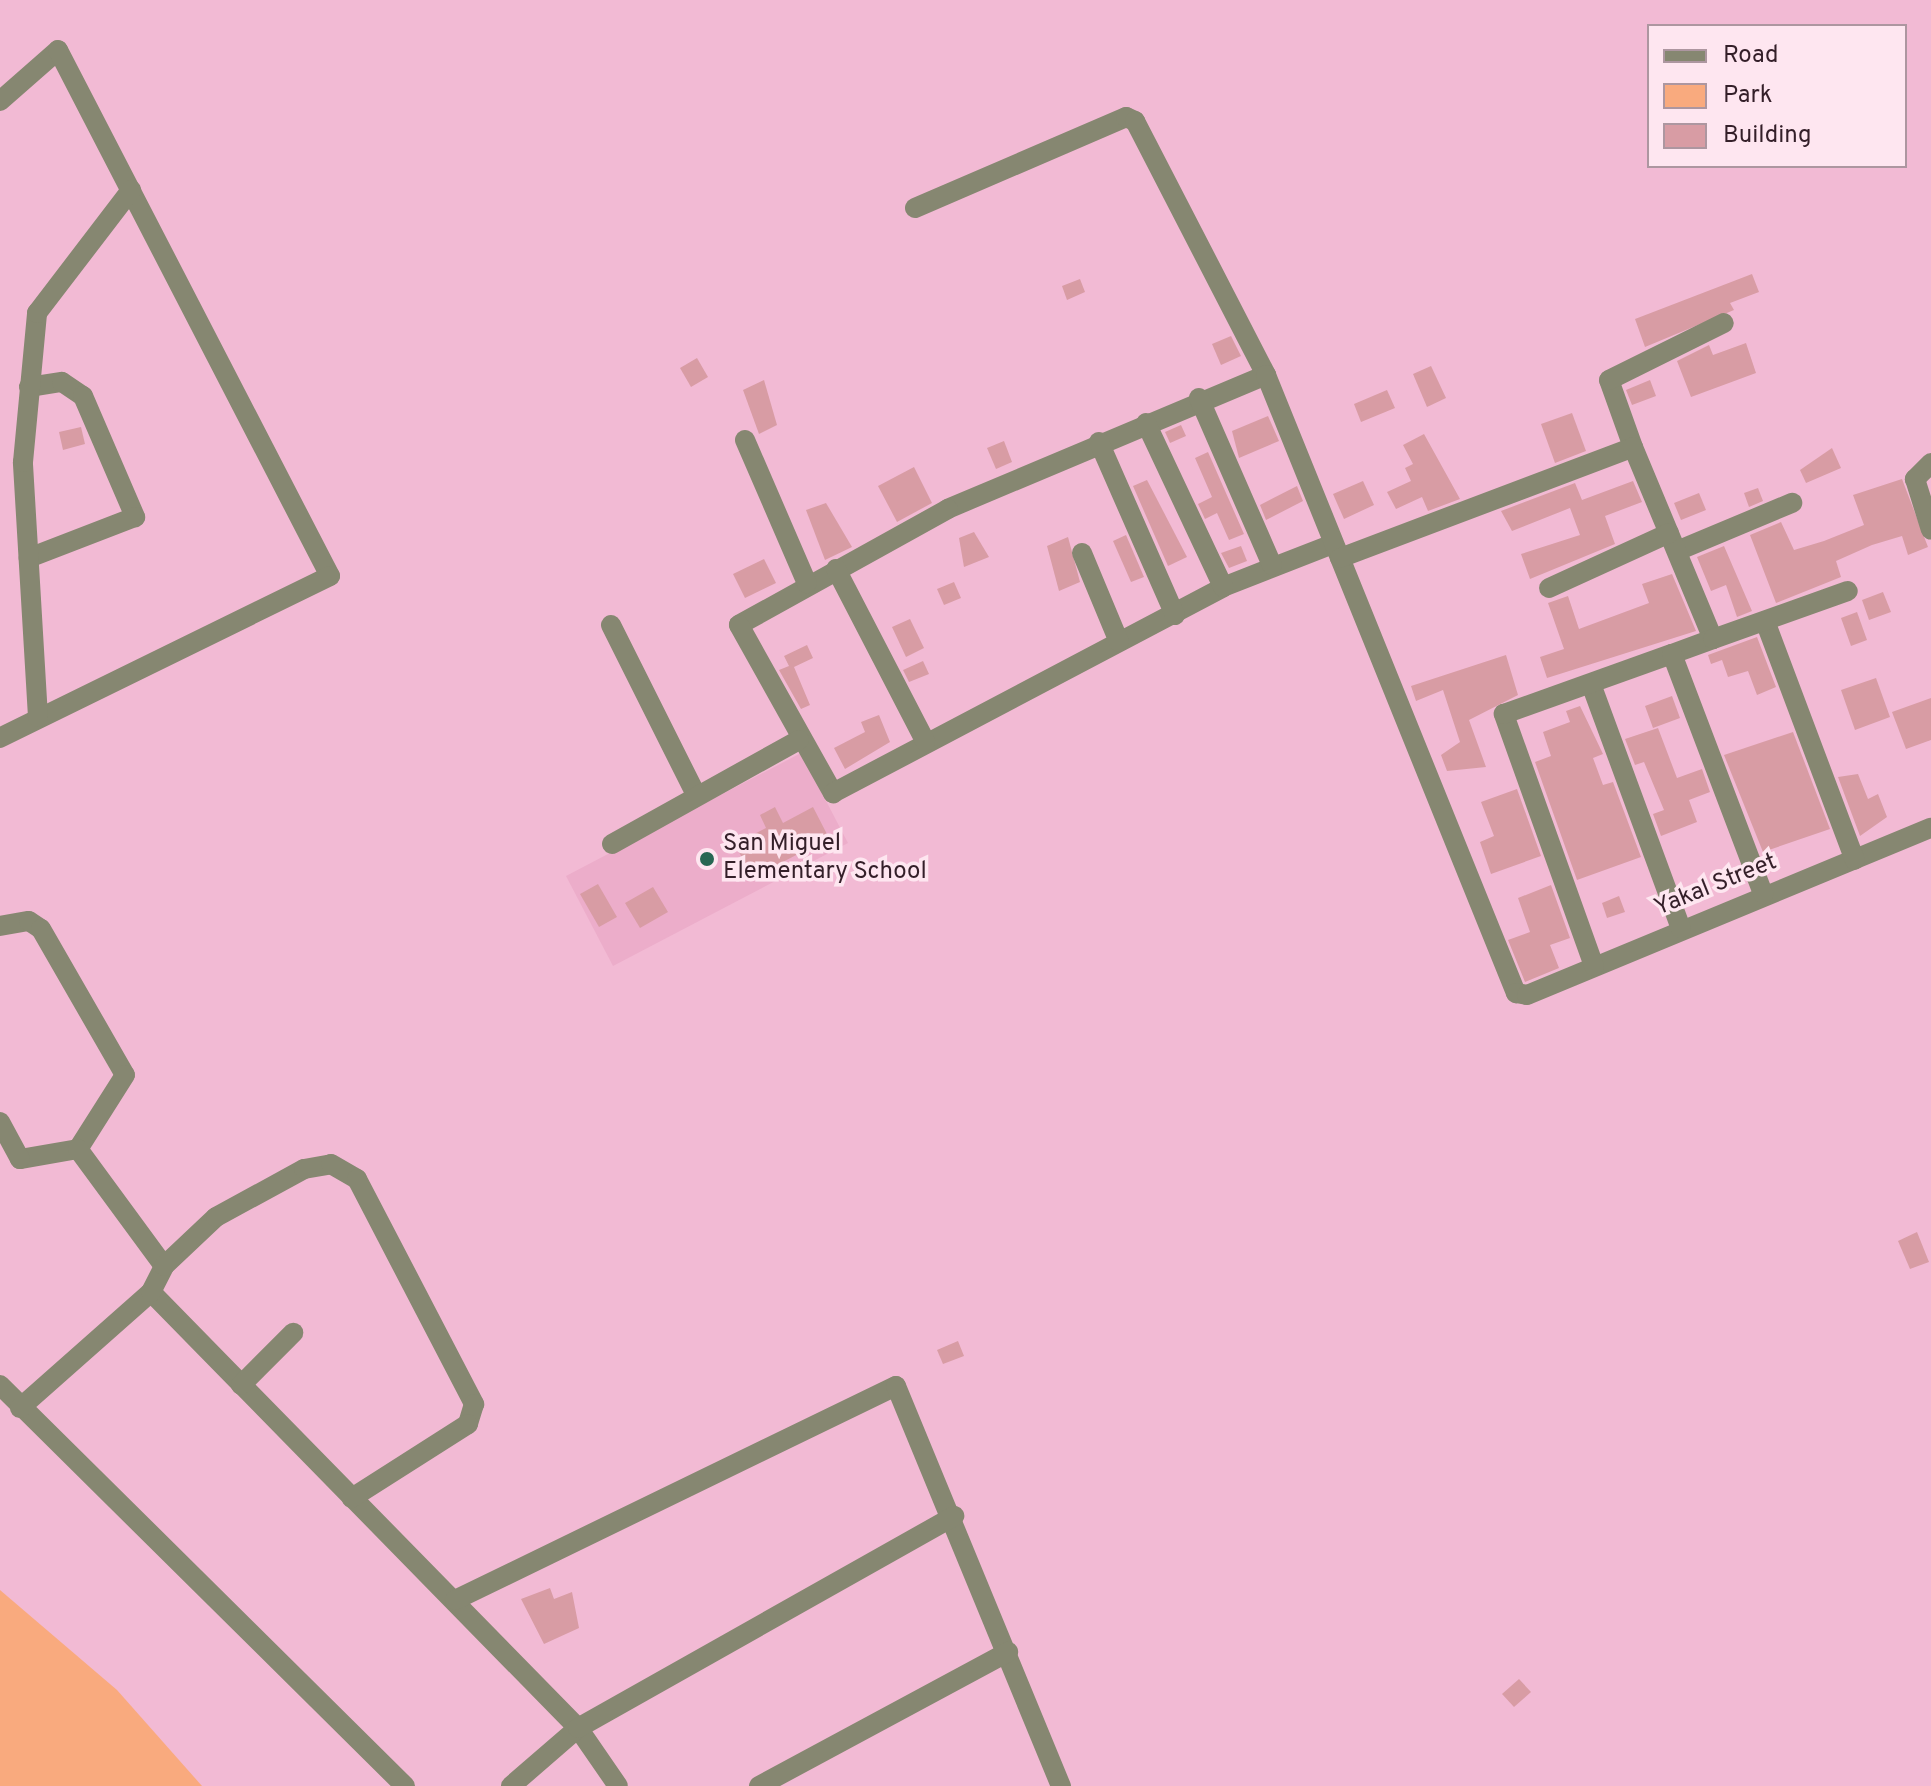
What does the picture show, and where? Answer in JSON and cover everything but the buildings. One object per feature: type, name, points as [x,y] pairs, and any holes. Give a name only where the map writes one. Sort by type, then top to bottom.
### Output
[{"type":"street","points":[[0,101],[58,50],[330,576],[0,738]]},
{"type":"street","points":[[915,208],[1126,117],[1135,121],[1266,375],[1336,551]]},
{"type":"street","points":[[38,717],[29,558],[29,387],[37,313],[131,190]]},
{"type":"street","points":[[1713,639],[1633,447],[1609,380],[1724,323]]},
{"type":"street","points":[[1266,375],[1199,398],[948,509],[807,583],[739,625],[799,740],[833,793],[925,741],[1175,615],[1223,587],[1272,565],[1336,551],[1633,447]]},
{"type":"street","points":[[29,387],[62,382],[83,396],[135,517],[29,558]]},
{"type":"street","points":[[1199,398],[1272,565]]},
{"type":"street","points":[[1146,423],[1223,587]]},
{"type":"street","points":[[745,440],[807,583]]},
{"type":"street","points":[[1099,442],[1175,615]]},
{"type":"street","points":[[1931,463],[1915,479],[1931,530]]},
{"type":"street","points":[[1549,588],[1673,542],[1792,503]]},
{"type":"street","name":"Yakal Street","points":[[1336,551],[1521,996],[1763,894],[1931,828]]},
{"type":"street","points":[[1082,553],[1119,642]]},
{"type":"street","points":[[836,569],[925,741]]},
{"type":"street","points":[[1594,966],[1501,720],[1848,591]]},
{"type":"street","points":[[1765,621],[1855,860]]},
{"type":"street","points":[[611,625],[695,793]]},
{"type":"street","points":[[1672,654],[1763,894]]},
{"type":"street","points":[[1591,684],[1681,928]]},
{"type":"street","points":[[612,844],[695,793],[799,740]]},
{"type":"street","points":[[0,926],[29,921],[41,929],[125,1075],[78,1149],[20,1159],[0,1122]]},
{"type":"street","points":[[78,1149],[164,1266]]},
{"type":"street","points":[[20,1408],[151,1292],[164,1266],[216,1217],[304,1169],[331,1164],[357,1179],[474,1404],[468,1424],[352,1498]]},
{"type":"street","points":[[151,1292],[578,1728],[618,1786]]},
{"type":"street","points":[[241,1385],[293,1333]]},
{"type":"street","points":[[0,1385],[405,1786]]},
{"type":"street","points":[[455,1600],[896,1386],[954,1516],[1061,1786]]},
{"type":"street","points":[[511,1786],[578,1728],[954,1516]]},
{"type":"street","points":[[759,1786],[1008,1652]]},
{"type":"shaded area","name":"San Miguel Elementary School","points":[[801,753],[848,843],[613,966],[566,876]]},
{"type":"green space","points":[[0,1590],[117,1690],[202,1786],[0,1786]]},
{"type":"place","name":"San Miguel Elementary School","points":[[707,859]]}]
